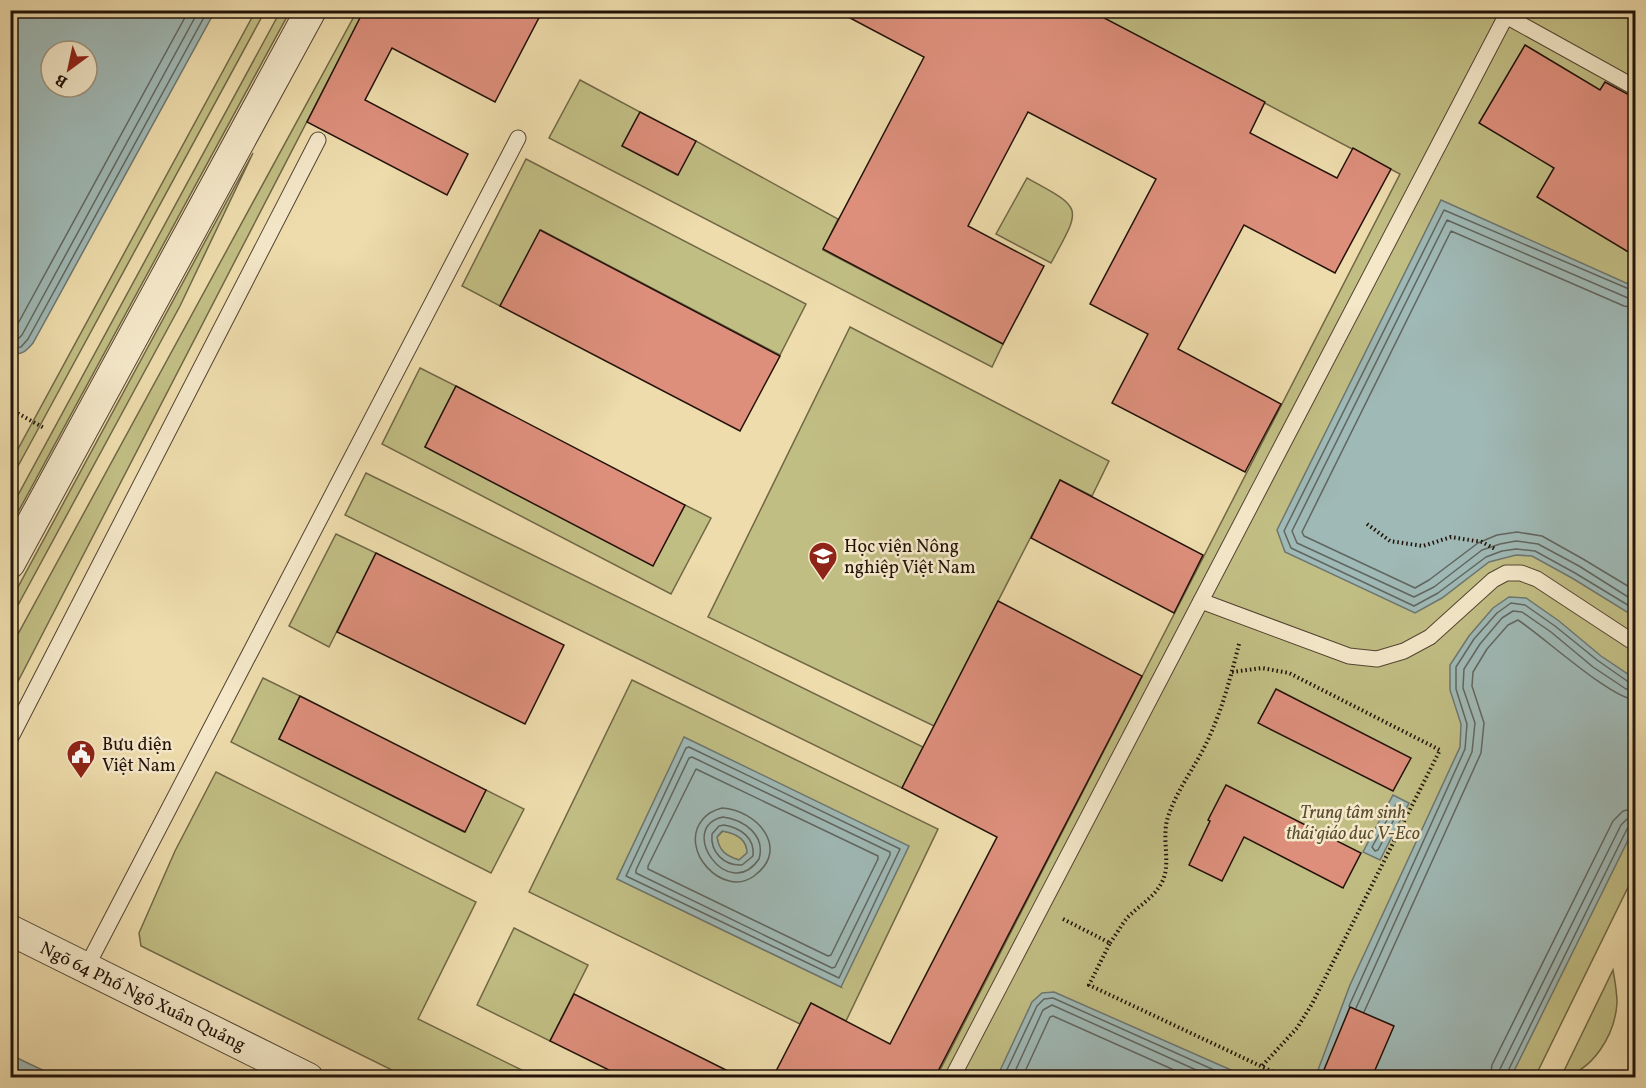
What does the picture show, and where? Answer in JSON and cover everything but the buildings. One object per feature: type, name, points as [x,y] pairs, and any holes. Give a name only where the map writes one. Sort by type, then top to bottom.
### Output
[{"type":"street","points":[[10,563],[311,10]]},
{"type":"street","name":"Ngõ 64 Phố Ngô Xuân Quảng","points":[[10,930],[308,1077]]},
{"type":"lane","points":[[952,1077],[1506,16],[1635,88]]},
{"type":"lane","points":[[86,968],[518,138]]},
{"type":"lane","points":[[10,739],[318,140]]},
{"type":"lane","points":[[1201,601],[1348,656],[1377,659],[1404,651],[1430,637],[1493,580],[1506,573],[1521,573],[1537,579],[1635,644]]},
{"type":"path","points":[[10,409],[46,429]]},
{"type":"path","points":[[1367,524],[1390,541],[1423,546],[1451,537],[1482,542]]},
{"type":"path","points":[[1245,618],[1217,720],[1167,819],[1163,879],[1155,892],[1126,920],[1110,943],[1089,985],[1262,1066],[1278,1076],[1286,1077]]},
{"type":"path","points":[[1232,672],[1262,668],[1289,673],[1440,750],[1312,1004],[1297,1028],[1262,1066]]},
{"type":"path","points":[[1040,908],[1110,943]]},
{"type":"green space","points":[[256,10],[265,11],[11,479],[11,462]]},
{"type":"green space","points":[[281,10],[290,11],[11,525],[11,508]]},
{"type":"green space","points":[[357,11],[364,11],[11,695],[11,647]]},
{"type":"green space","name":"Trung tâm sinh thái giáo dục V-Eco","points":[[1089,11],[1635,11],[1635,873],[1535,1077],[936,1078],[1400,174]]},
{"type":"green space","points":[[580,80],[640,112],[622,146],[677,175],[696,141],[838,219],[823,250],[1003,344],[992,367],[549,138]]},
{"type":"green space","points":[[253,153],[180,306],[11,618],[11,600]]},
{"type":"green space","points":[[526,159],[806,304],[780,355],[541,230],[500,306],[462,286]]},
{"type":"green space","points":[[1027,178],[1059,196],[1068,203],[1072,211],[1068,230],[1051,263],[996,234]]},
{"type":"green space","points":[[850,327],[1109,461],[1092,496],[1060,480],[934,726],[708,617]]},
{"type":"green space","points":[[420,368],[456,386],[425,447],[653,565],[685,505],[711,518],[671,594],[382,444]]},
{"type":"green space","points":[[366,473],[923,747],[902,788],[345,515]]},
{"type":"green space","points":[[336,534],[376,553],[329,647],[289,626]]},
{"type":"green space","points":[[263,678],[300,696],[279,739],[464,832],[486,790],[524,809],[491,873],[231,742]]},
{"type":"green space","points":[[632,680],[938,829],[846,1021],[811,1003],[800,1024],[529,892]],"holes":[[[685,738],[841,987],[617,879]]]},
{"type":"green space","points":[[216,772],[476,902],[418,1019],[536,1077],[406,1077],[141,946],[139,933],[175,851]]},
{"type":"green space","points":[[723,831],[732,833],[743,840],[747,853],[739,860],[727,855],[719,846],[717,837]]},
{"type":"green space","points":[[514,928],[588,965],[550,1041],[477,1005]]},
{"type":"green space","points":[[1613,970],[1617,1003],[1607,1039],[1592,1060],[1583,1068],[1561,1077]]},
{"type":"water","points":[[11,10],[215,11],[33,343],[21,353],[10,353]]},
{"type":"water","points":[[1441,200],[1635,287],[1635,617],[1532,556],[1516,555],[1489,562],[1442,598],[1415,613],[1285,552],[1277,530]]},
{"type":"water","points":[[1509,597],[1526,598],[1559,621],[1601,656],[1635,679],[1635,826],[1511,1077],[1315,1078],[1350,985],[1460,747],[1461,724],[1450,690],[1450,665],[1469,636],[1493,608]]},
{"type":"water","points":[[684,737],[909,846],[841,987],[617,879]],"holes":[[[722,831],[736,835],[745,844],[747,853],[739,860],[727,855],[719,846],[717,837]]]},
{"type":"water","points":[[1393,795],[1409,803],[1380,860],[1363,852]]},
{"type":"water","points":[[1054,992],[1247,1077],[997,1077],[1032,1002],[1042,993]]},
{"type":"water","points":[[11,1055],[57,1077],[11,1077]]},
{"type":"place","name":"Học viện Nông nghiệp Việt Nam","points":[[823,582]]},
{"type":"place","name":"Bưu điện Việt Nam","points":[[81,780]]}]
